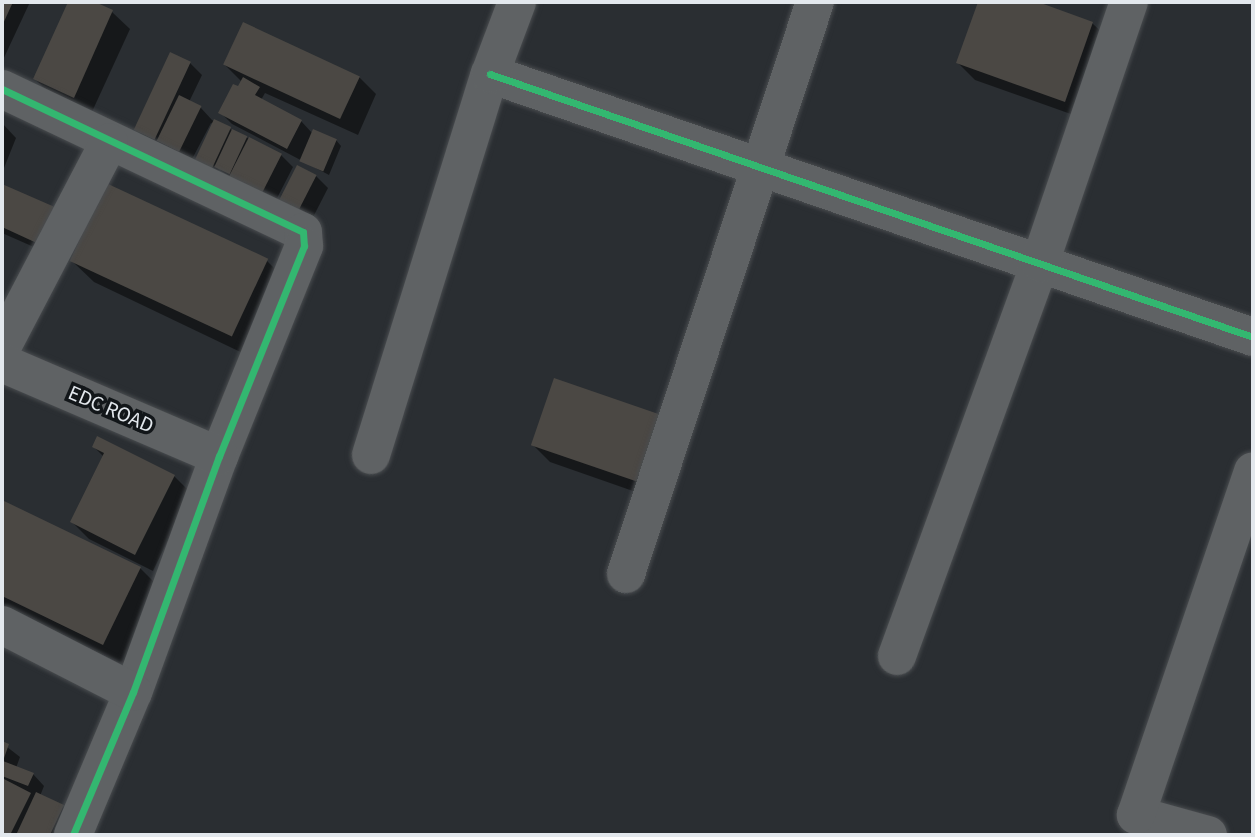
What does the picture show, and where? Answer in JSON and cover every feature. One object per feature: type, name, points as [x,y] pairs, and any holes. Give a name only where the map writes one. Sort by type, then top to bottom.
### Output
[{"type":"street","points":[[371,455],[490,74],[517,2]]},
{"type":"street","points":[[626,574],[815,2]]},
{"type":"street","points":[[897,656],[1041,263],[1129,2]]},
{"type":"street","points":[[490,74],[1253,337]]},
{"type":"street","points":[[2,89],[303,232],[304,246],[219,456],[133,692],[74,835]]},
{"type":"street","points":[[2,347],[109,142]]},
{"type":"street","name":"EDC ROAD","points":[[2,363],[219,456]]},
{"type":"street","points":[[1208,835],[1136,815],[1253,471]]},
{"type":"street","points":[[2,625],[133,692]]},
{"type":"building","points":[[2,2],[13,2],[2,26]]},
{"type":"building","points":[[68,2],[95,2],[113,10],[74,98],[33,79]]},
{"type":"building","points":[[978,2],[1038,2],[1093,22],[1065,102],[956,63]]},
{"type":"building","points":[[243,22],[360,77],[340,119],[223,65]]},
{"type":"building","points":[[170,52],[191,62],[154,140],[134,130]]},
{"type":"building","points":[[243,77],[260,87],[255,95],[302,120],[287,149],[218,113],[233,84],[238,86]]},
{"type":"building","points":[[179,95],[201,106],[179,152],[157,141]]},
{"type":"building","points":[[214,119],[231,127],[211,170],[194,162]]},
{"type":"building","points":[[232,129],[247,136],[230,174],[214,167]]},
{"type":"building","points":[[313,129],[337,139],[323,171],[299,161]]},
{"type":"building","points":[[249,137],[282,154],[260,197],[227,181]]},
{"type":"building","points":[[297,165],[317,175],[295,217],[276,207]]},
{"type":"building","points":[[106,183],[268,259],[232,337],[70,261]]},
{"type":"building","points":[[2,184],[57,208],[41,245],[2,227]]},
{"type":"building","points":[[554,378],[660,414],[637,482],[531,445]]},
{"type":"building","points":[[97,436],[175,475],[135,555],[70,522],[104,453],[92,447]]},
{"type":"building","points":[[2,500],[141,567],[103,645],[2,596]]},
{"type":"building","points":[[2,741],[9,744],[3,761],[34,773],[28,786],[2,776]]},
{"type":"building","points":[[2,778],[31,793],[10,835],[2,835]]},
{"type":"building","points":[[36,792],[64,805],[50,835],[16,835]]},
{"type":"cycle path","points":[[490,74],[1253,337]]},
{"type":"cycle path","points":[[2,89],[303,232],[304,246],[219,456],[133,692],[73,835]]}]
